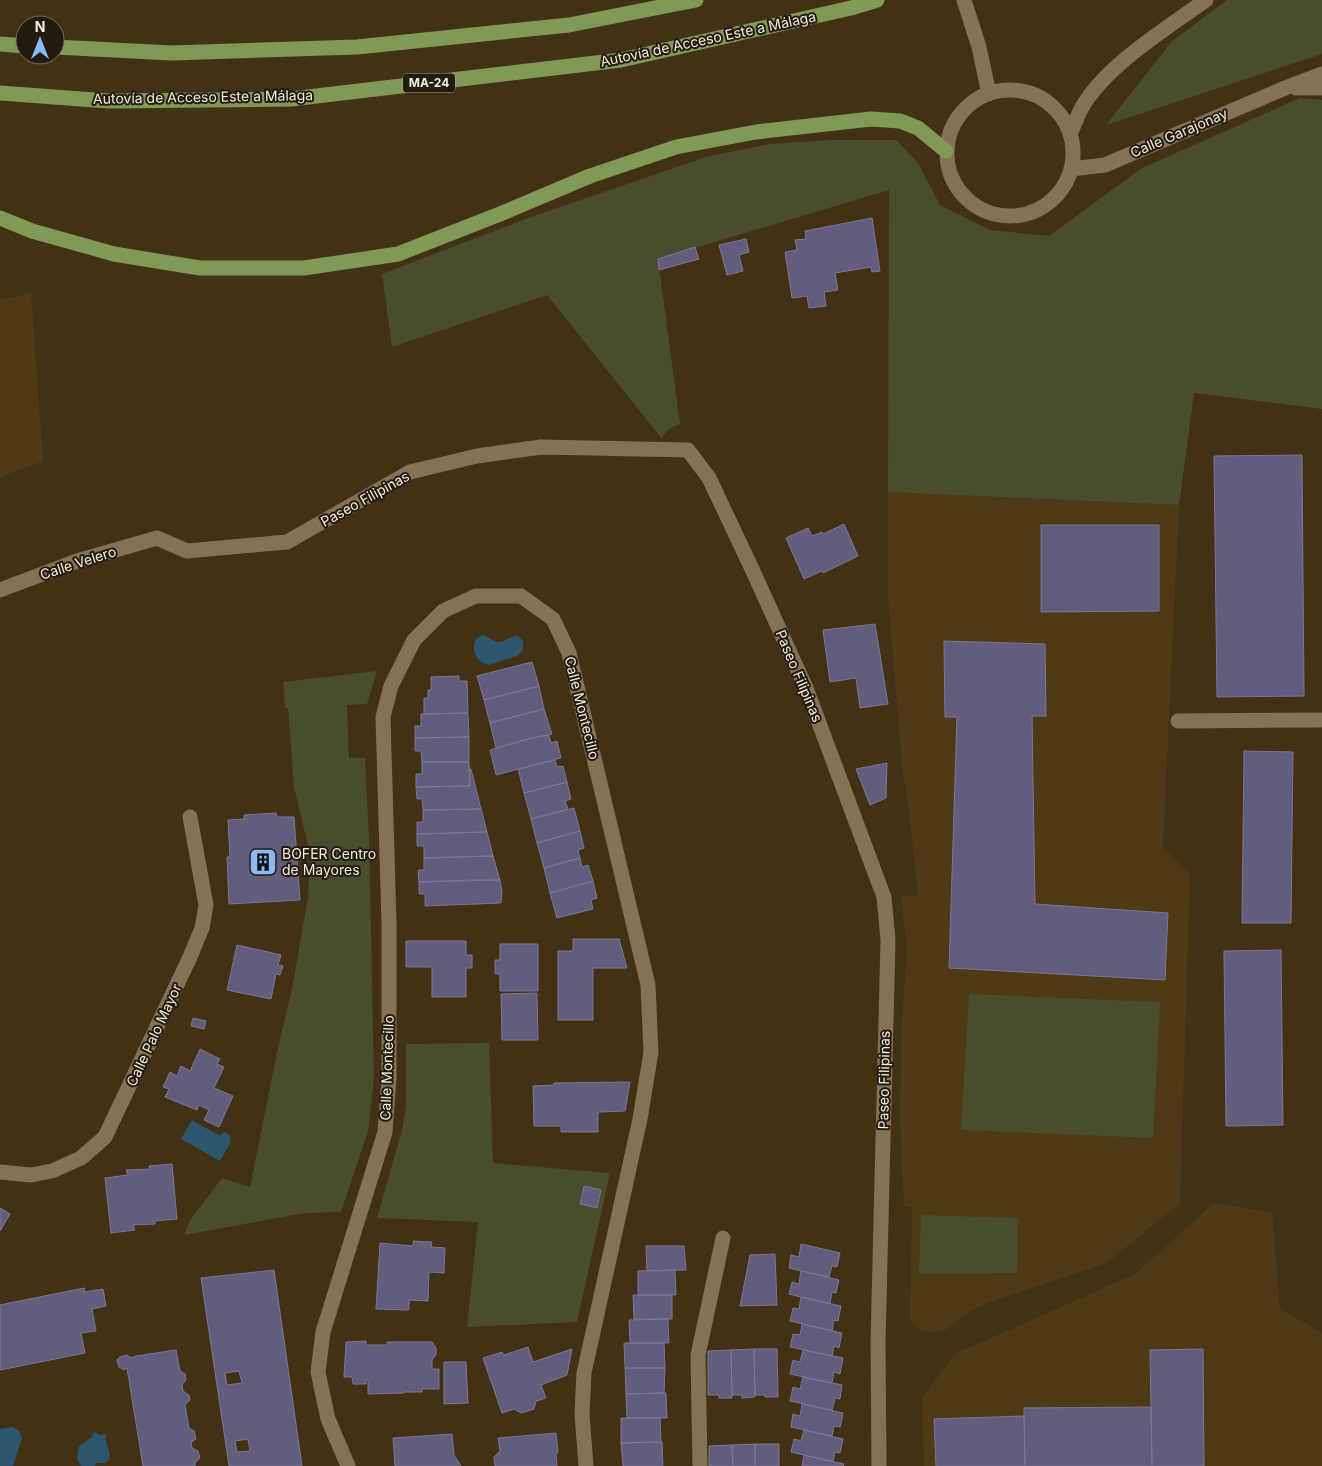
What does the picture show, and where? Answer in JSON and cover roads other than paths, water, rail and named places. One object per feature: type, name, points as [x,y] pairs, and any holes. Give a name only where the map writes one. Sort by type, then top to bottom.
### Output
[{"type":"highway","points":[[65,48],[172,53],[357,47],[569,25],[696,0]]},
{"type":"highway","name":"Autovía de Acceso Este a Málaga","points":[[0,93],[108,101],[290,99],[621,60],[851,8],[877,0]]},
{"type":"highway","points":[[0,44],[15,45]]},
{"type":"highway","points":[[0,218],[32,231],[114,254],[200,268],[304,268],[398,254],[590,176],[667,150],[756,132],[871,119],[900,121],[918,128],[946,152]]},
{"type":"street","points":[[964,0],[979,47],[989,94]]},
{"type":"street","points":[[1070,134],[1081,108],[1105,79],[1122,63],[1206,0]]},
{"type":"street","name":"Calle Garajonay","points":[[1071,169],[1105,165],[1322,74]]},
{"type":"street","name":"Calle Garajonay","points":[[1285,88],[1322,88]]},
{"type":"street","points":[[1009,90],[1029,93],[1047,102],[1061,116],[1070,134],[1073,152],[1071,169],[1063,188],[1049,203],[1031,213],[1011,216],[998,215],[991,214],[972,205],[958,190],[949,172],[946,152],[950,132],[959,116],[972,102],[989,94],[1009,90]]},
{"type":"street","name":"Paseo Filipinas","points":[[157,538],[186,551],[287,542],[410,472],[477,456],[541,448],[688,450],[709,478],[806,688],[884,897],[888,940],[878,1342],[879,1466]]},
{"type":"street","name":"Calle Velero","points":[[0,590],[77,562],[157,538]]},
{"type":"street","name":"Calle Montecillo","points":[[348,1466],[328,1419],[318,1372],[323,1332],[385,1132],[389,1079],[389,922],[383,716],[390,686],[414,640],[442,611],[476,596],[521,596],[553,619],[569,653],[648,985],[651,1052],[640,1119],[584,1373],[582,1414],[586,1466]]},
{"type":"street","points":[[1178,721],[1322,720]]},
{"type":"street","name":"Calle Palo Mayor","points":[[0,1172],[31,1176],[52,1171],[81,1158],[105,1137],[202,928],[206,905],[190,817]]},
{"type":"street","points":[[700,1466],[698,1355],[723,1238]]},
{"type":"water","points":[[482,635],[498,642],[518,636],[523,641],[523,650],[517,656],[489,665],[485,664],[478,659],[474,649],[475,640]]},
{"type":"water","points":[[192,1120],[220,1136],[225,1132],[230,1136],[231,1142],[220,1161],[181,1139]]},
{"type":"water","points":[[12,1427],[19,1431],[22,1438],[13,1466],[0,1466],[0,1429]]},
{"type":"water","points":[[94,1432],[100,1435],[106,1434],[110,1453],[109,1460],[105,1463],[96,1463],[95,1466],[81,1466],[77,1458],[79,1446],[92,1437]]},
{"type":"place","name":"BOFER Centro de Mayores","points":[[263,862]]}]
